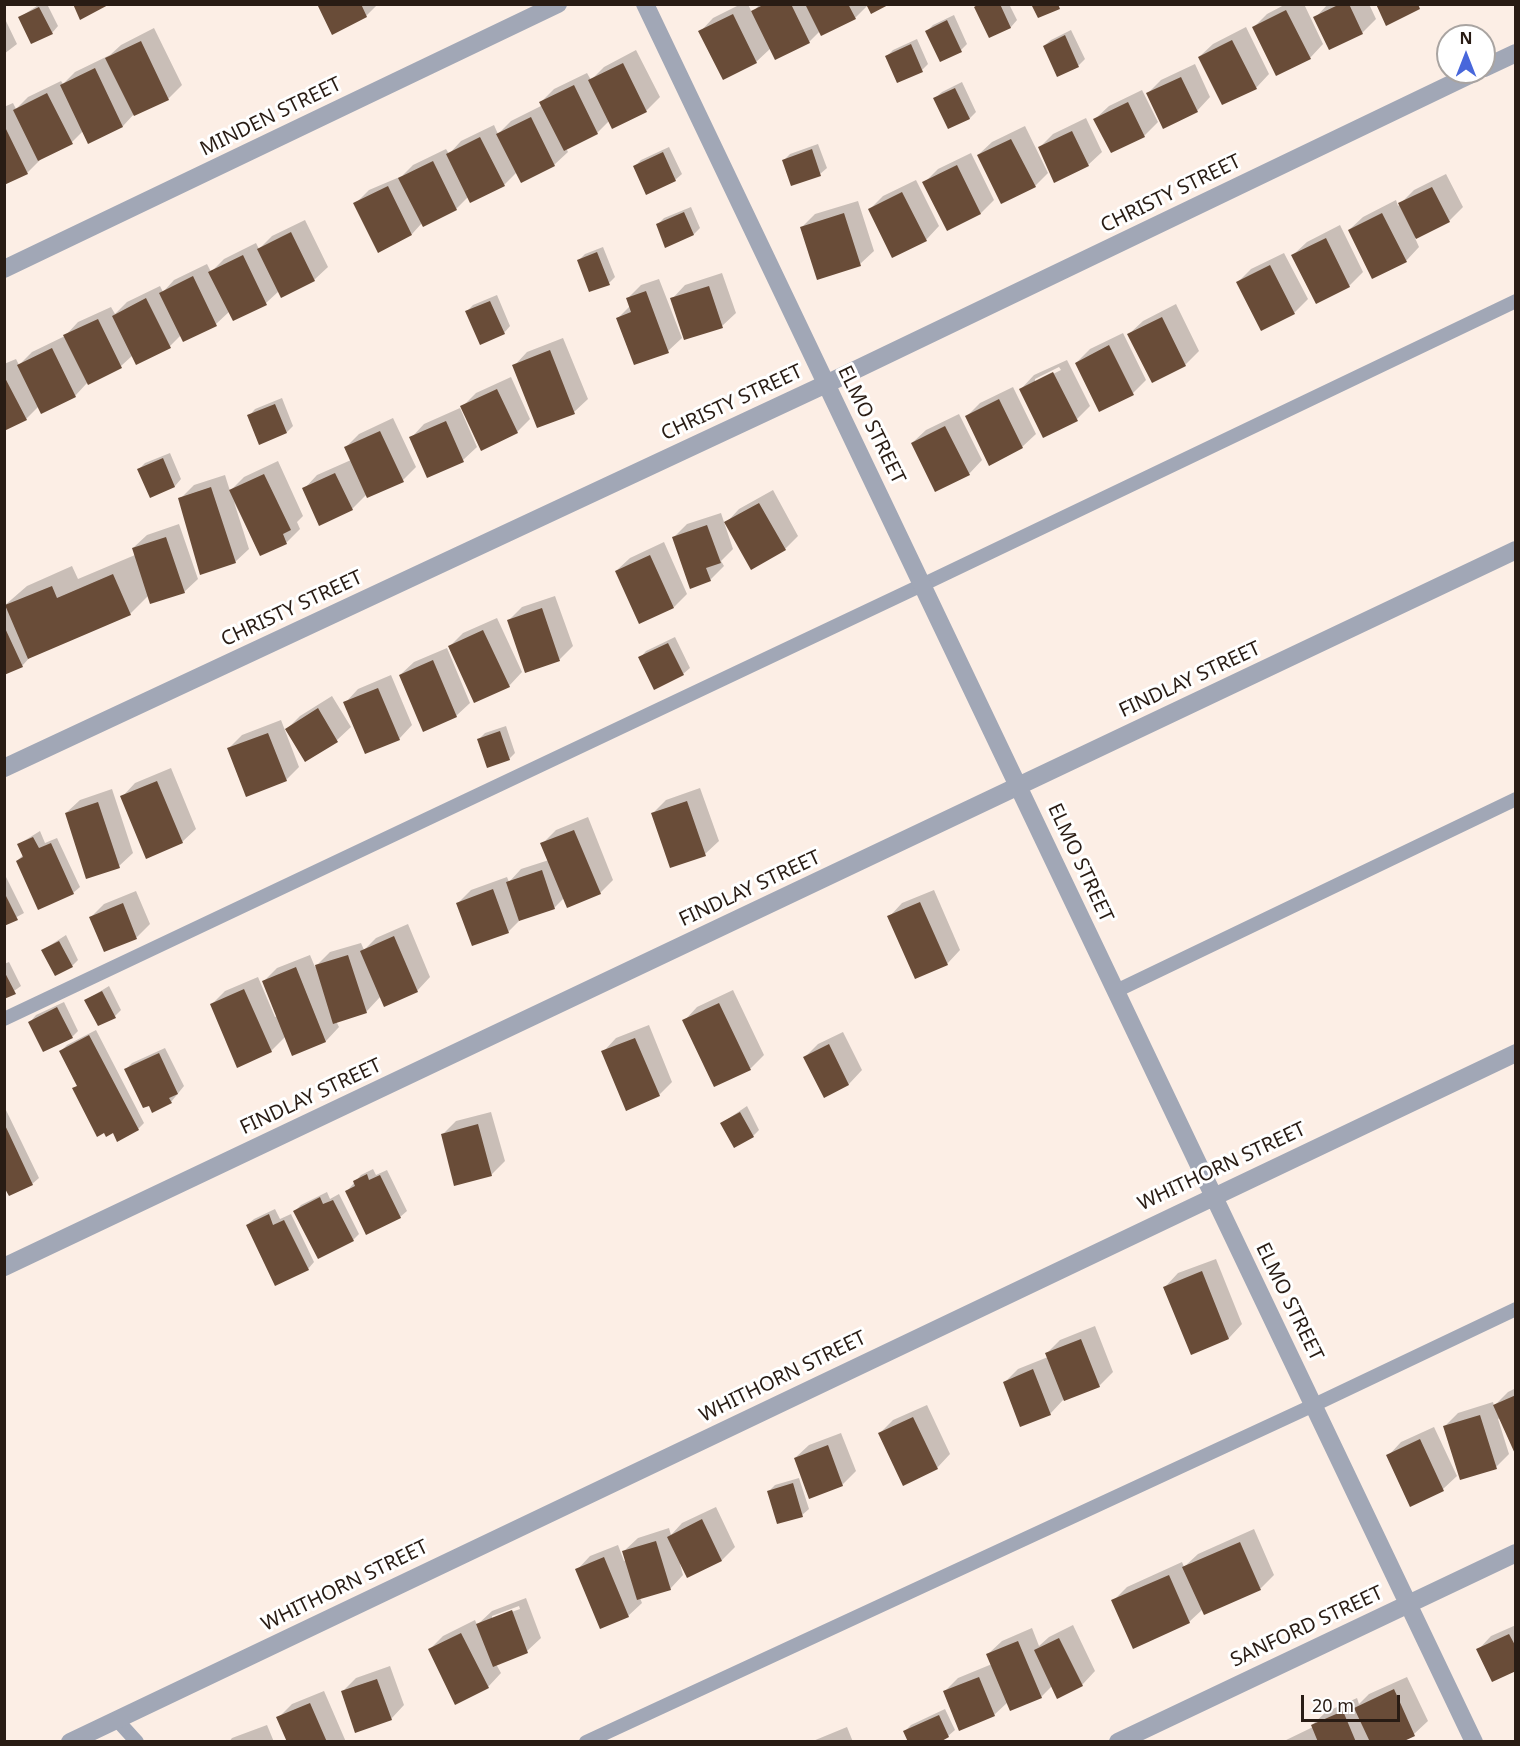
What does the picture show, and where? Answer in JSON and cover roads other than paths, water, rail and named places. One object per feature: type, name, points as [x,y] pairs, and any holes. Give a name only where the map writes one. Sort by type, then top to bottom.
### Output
[{"type":"street","name":"MINDEN STREET","points":[[4,269],[558,4]]},
{"type":"street","name":"ELMO STREET","points":[[645,4],[1474,1742]]},
{"type":"street","points":[[1496,62],[1515,53]]},
{"type":"street","name":"CHRISTY STREET","points":[[4,768],[826,384],[1451,84]]},
{"type":"street","name":"FINDLAY STREET","points":[[4,1267],[1515,550]]},
{"type":"street","name":"WHITHORN STREET","points":[[70,1742],[1515,1053]]},
{"type":"street","name":"SANFORD STREET","points":[[1118,1742],[1515,1553]]},
{"type":"lane","points":[[4,1018],[922,585],[1515,301]]},
{"type":"lane","points":[[1116,990],[1515,799]]},
{"type":"lane","points":[[586,1742],[1314,1406],[1515,1309]]},
{"type":"lane","points":[[117,1720],[137,1742]]}]
